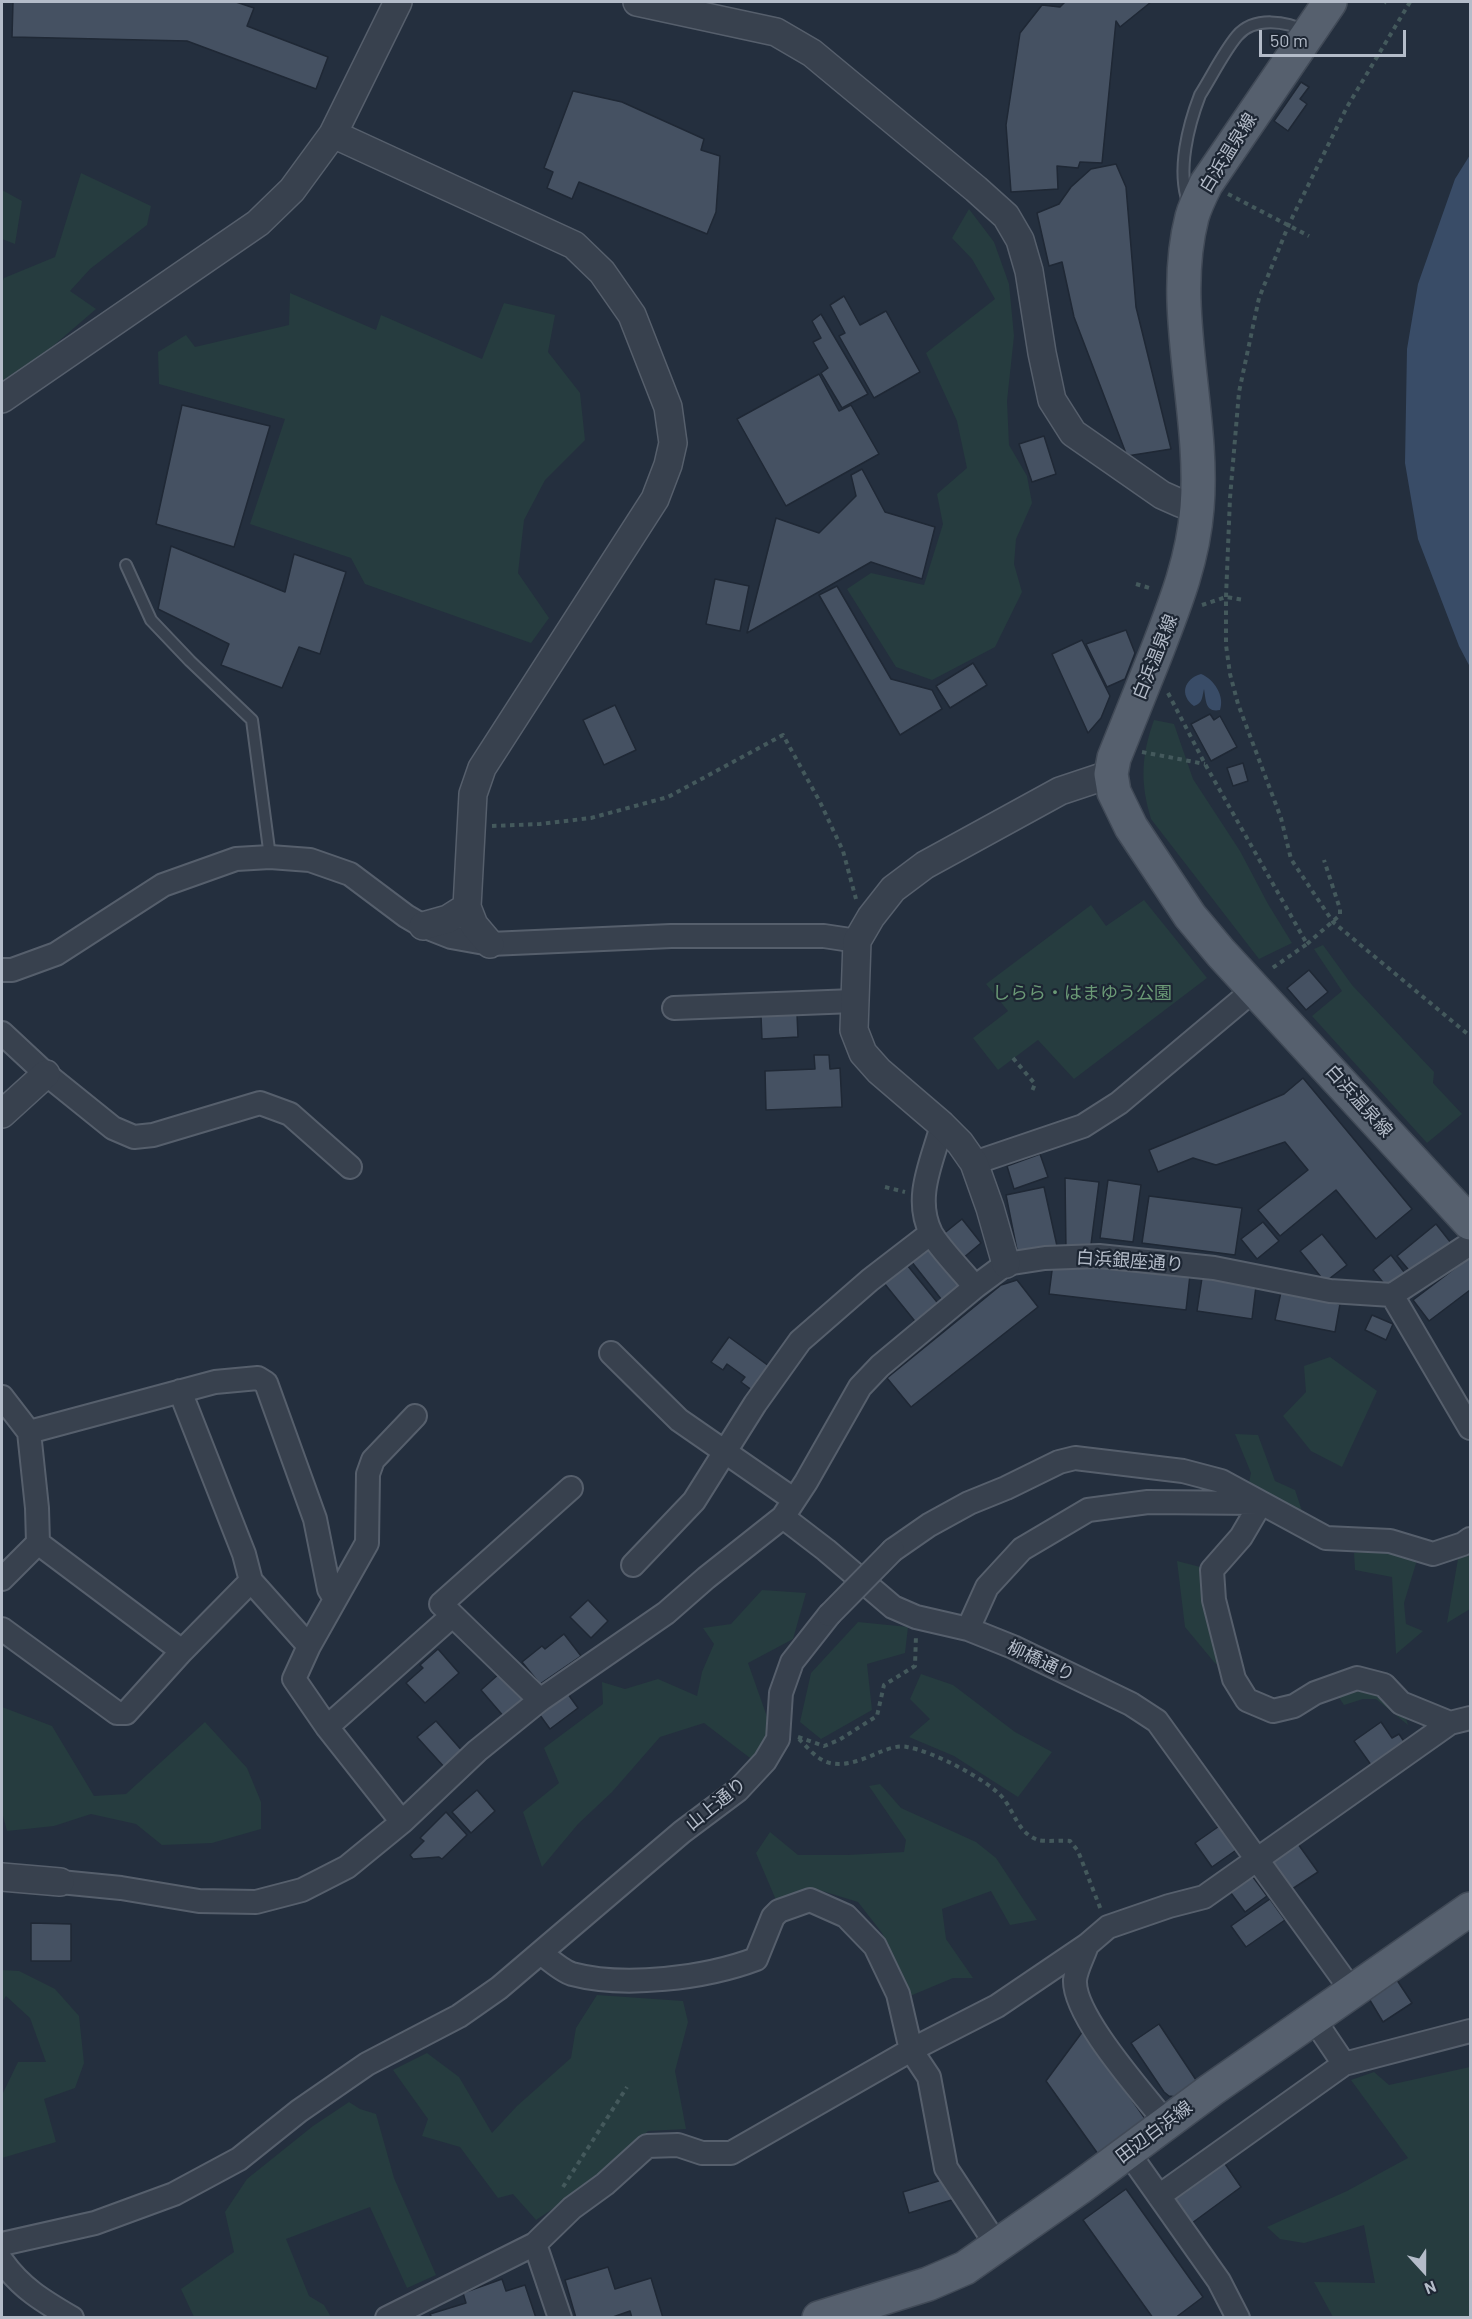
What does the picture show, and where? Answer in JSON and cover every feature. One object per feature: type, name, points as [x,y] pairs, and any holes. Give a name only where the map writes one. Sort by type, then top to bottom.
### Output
[{"type":"main road","name":"白浜温泉線","points":[[1330,2],[1206,183],[1192,214],[1185,251],[1185,301],[1199,468],[1197,508],[1189,563],[1178,599],[1114,758],[1111,774],[1114,792],[1123,813],[1190,916],[1221,953],[1261,980],[1470,1223]]},
{"type":"main road","name":"田辺白浜線","points":[[819,2318],[928,2284],[965,2268],[998,2247],[1166,2123],[1470,1908]]},
{"type":"street","points":[[2,399],[258,223],[292,190],[333,134],[398,2]]},
{"type":"street","points":[[637,2],[776,32],[812,53],[999,209],[1006,216],[1020,240],[1029,271],[1041,353],[1052,400],[1073,433],[1162,495],[1197,508]]},
{"type":"street","points":[[333,134],[574,245],[602,272],[632,315],[668,407],[674,443],[655,499],[482,768],[473,794],[466,907],[474,925],[490,944]]},
{"type":"street","points":[[1006,1264],[974,1163],[960,1143],[942,1125],[879,1071],[863,1053],[854,1030],[857,941],[871,917],[894,889],[925,865],[1060,791],[1111,774]]},
{"type":"street","points":[[2,970],[12,970],[56,954],[163,885],[236,859],[270,857],[310,860],[350,874],[423,926],[451,937],[490,944],[671,936],[824,936],[857,941]]},
{"type":"street","points":[[423,926],[448,919],[466,907]]},
{"type":"street","points":[[974,1163],[1083,1126],[1119,1103],[1261,980]]},
{"type":"street","points":[[674,1008],[854,1001]]},
{"type":"street","points":[[2,1034],[46,1074],[113,1128],[134,1137],[153,1135],[260,1103],[290,1114],[350,1167]]},
{"type":"street","points":[[2,1114],[46,1074]]},
{"type":"street","points":[[942,1125],[926,1178],[922,1204],[931,1233],[975,1287]]},
{"type":"street","points":[[633,1565],[694,1501],[724,1452],[800,1341],[870,1280],[931,1233]]},
{"type":"street","points":[[1470,1244],[1392,1295],[1470,1428]]},
{"type":"street","name":"白浜銀座通り","points":[[60,1882],[121,1888],[199,1901],[256,1902],[302,1890],[347,1867],[402,1822],[477,1751],[540,1700],[666,1613],[788,1508],[806,1482],[860,1387],[880,1366],[1006,1264],[1045,1258],[1099,1256],[1214,1268],[1330,1291],[1392,1295]]},
{"type":"street","name":"柳橋通り","points":[[611,1353],[679,1420],[724,1452],[788,1508],[826,1550],[893,1607],[916,1617],[968,1629],[1014,1647],[1131,1704],[1157,1721],[1352,1991]]},
{"type":"street","points":[[29,1432],[180,1391],[226,1381],[258,1378],[266,1383],[315,1519],[329,1589],[335,1599]]},
{"type":"street","points":[[180,1391],[244,1554],[251,1581],[309,1646]]},
{"type":"street","points":[[2,1397],[29,1432],[37,1508],[38,1543],[2,1579]]},
{"type":"street","points":[[402,1822],[327,1727],[294,1679],[309,1646],[367,1543],[368,1474],[373,1460],[415,1416]]},
{"type":"street","name":"山上通り","points":[[2,2244],[95,2223],[174,2194],[239,2159],[299,2110],[367,2064],[459,2016],[542,1953],[682,1832],[738,1790],[765,1761],[778,1739],[781,1693],[792,1662],[829,1615],[893,1550],[929,1525],[969,1503],[1059,1462],[1075,1458],[1184,1471],[1221,1480],[1326,1538],[1390,1541],[1433,1554],[1463,1544],[1470,1539]]},
{"type":"street","points":[[540,1700],[441,1604],[571,1488]]},
{"type":"street","points":[[968,1629],[987,1587],[1022,1550],[1088,1510],[1148,1502],[1261,1503],[1241,1537],[1212,1570],[1214,1600],[1234,1679],[1247,1700],[1273,1711],[1294,1706],[1315,1693],[1356,1678],[1384,1685],[1401,1703],[1460,1721]]},
{"type":"street","points":[[38,1543],[182,1651]]},
{"type":"street","points":[[2,1629],[117,1713],[126,1713],[182,1651],[251,1581]]},
{"type":"street","points":[[327,1727],[452,1616]]},
{"type":"street","points":[[387,2318],[535,2244],[572,2208],[605,2184],[647,2146],[678,2145],[702,2153],[731,2153],[911,2050],[997,2006],[1087,1945],[1108,1927],[1169,1906],[1204,1897],[1460,1721]]},
{"type":"street","points":[[2,1877],[60,1882]]},
{"type":"street","points":[[542,1953],[570,1974],[623,1980],[676,1977],[737,1966],[756,1959],[773,1917],[779,1911],[810,1900],[846,1916],[875,1946],[898,1994],[911,2050],[929,2077],[946,2168],[998,2247]]},
{"type":"street","points":[[1087,1945],[1075,1979],[1078,1999],[1094,2030],[1166,2123]]},
{"type":"street","points":[[1313,2018],[1344,2064]]},
{"type":"street","points":[[1159,2196],[1344,2064],[1470,2031]]},
{"type":"street","points":[[1128,2152],[1219,2281],[1238,2318]]},
{"type":"street","points":[[535,2244],[560,2318]]},
{"type":"street","points":[[2,2261],[15,2280],[42,2301],[72,2318]]},
{"type":"lane","points":[[1192,214],[1186,196],[1185,153],[1200,95],[1231,46],[1243,31],[1260,24],[1281,23],[1297,27],[1307,33]]},
{"type":"lane","points":[[126,565],[151,620],[252,720],[270,857]]},
{"type":"path","points":[[1410,2],[1347,107],[1289,224],[1259,298],[1239,392],[1230,498],[1226,645],[1230,674],[1238,704],[1281,818],[1291,859],[1333,922],[1470,1036]]},
{"type":"path","points":[[1206,183],[1309,236]]},
{"type":"path","points":[[1193,604],[1201,605],[1226,597],[1244,600]]},
{"type":"path","points":[[1162,685],[1204,764],[1307,944]]},
{"type":"path","points":[[470,827],[540,824],[591,818],[668,798],[783,735],[820,802],[843,851],[858,903],[871,917]]},
{"type":"path","points":[[1138,751],[1204,764]]},
{"type":"path","points":[[1261,980],[1340,915],[1324,860]]},
{"type":"path","points":[[1013,1058],[1035,1084],[1032,1091]]},
{"type":"path","points":[[916,1617],[915,1666],[884,1685],[877,1716],[839,1740],[824,1746],[795,1736],[819,1759],[829,1763],[848,1764],[888,1749],[906,1746],[949,1762],[987,1785],[1003,1798],[1020,1827],[1029,1835],[1039,1841],[1070,1840],[1078,1851],[1108,1927]]},
{"type":"path","points":[[558,2196],[627,2087]]},
{"type":"green space","points":[[81,173],[151,206],[147,225],[90,269],[70,291],[96,309],[2,390],[2,283],[4,278],[55,257]]},
{"type":"green space","points":[[2,190],[22,201],[15,244],[2,239]]},
{"type":"green space","points":[[969,209],[994,242],[1009,284],[1014,336],[1007,401],[1009,445],[1027,476],[1032,503],[1016,539],[1014,564],[1022,592],[995,647],[932,680],[896,667],[847,589],[871,573],[924,585],[943,524],[937,494],[967,468],[957,421],[926,353],[995,299],[972,259],[952,238]]},
{"type":"green space","points":[[290,293],[376,330],[381,315],[482,359],[504,303],[555,315],[548,352],[580,393],[585,440],[545,480],[524,520],[518,573],[549,618],[531,643],[365,584],[351,558],[250,524],[285,419],[159,384],[158,352],[186,335],[195,347],[289,325]]},
{"type":"green space","points":[[1154,720],[1174,724],[1193,779],[1240,851],[1292,943],[1259,959],[1151,819],[1145,793],[1144,758]]},
{"type":"green space","name":"しらら・はまゆう公園","points":[[1144,900],[1207,978],[1074,1079],[1038,1040],[998,1070],[973,1038],[1008,1011],[986,984],[1091,905],[1106,926]]},
{"type":"green space","points":[[1323,945],[1352,985],[1434,1072],[1433,1083],[1462,1114],[1427,1143],[1312,1016],[1342,991],[1314,949]]},
{"type":"green space","points":[[1330,1357],[1377,1391],[1342,1467],[1311,1451],[1283,1416],[1306,1392],[1304,1366]]},
{"type":"green space","points":[[1235,1434],[1258,1435],[1275,1481],[1295,1490],[1306,1523],[1249,1483],[1251,1473]]},
{"type":"green space","points":[[1470,1547],[1470,1609],[1447,1623],[1459,1553]]},
{"type":"green space","points":[[1389,1549],[1417,1560],[1404,1603],[1406,1624],[1423,1631],[1396,1654],[1392,1577],[1355,1570],[1354,1553]]},
{"type":"green space","points":[[1177,1561],[1212,1570],[1234,1679],[1214,1662],[1185,1627]]},
{"type":"green space","points":[[762,1590],[806,1593],[793,1639],[748,1663],[771,1728],[754,1761],[704,1723],[660,1737],[612,1792],[578,1824],[542,1867],[523,1812],[559,1783],[544,1748],[603,1704],[602,1682],[625,1689],[658,1679],[697,1696],[702,1672],[714,1644],[703,1628],[731,1624]]},
{"type":"green space","points":[[858,1622],[908,1627],[905,1653],[867,1664],[872,1710],[821,1739],[800,1722],[811,1673]]},
{"type":"green space","points":[[921,1674],[953,1685],[1015,1732],[1052,1752],[1018,1797],[954,1756],[909,1737],[930,1719],[910,1699]]},
{"type":"green space","points":[[1357,1678],[1401,1703],[1408,1725],[1376,1699],[1363,1699],[1344,1705],[1334,1690]]},
{"type":"green space","points":[[2,1707],[52,1726],[94,1796],[126,1794],[205,1722],[247,1768],[261,1802],[261,1829],[212,1843],[162,1845],[136,1824],[91,1814],[54,1826],[7,1831],[2,1812]]},
{"type":"green space","points":[[880,1784],[901,1808],[976,1842],[996,1858],[1037,1920],[1010,1925],[991,1891],[942,1909],[946,1939],[973,1978],[953,1978],[910,1996],[882,1933],[858,1902],[819,1890],[776,1900],[756,1853],[770,1832],[798,1855],[904,1852],[906,1840],[869,1786]]},
{"type":"green space","points":[[2,1970],[19,1971],[55,1989],[79,2016],[84,2063],[75,2088],[44,2099],[56,2142],[2,2158],[2,2095],[18,2062],[46,2062],[30,2018],[6,1996],[2,2002]]},
{"type":"green space","points":[[597,1995],[683,2001],[688,2022],[675,2071],[686,2129],[648,2131],[601,2177],[536,2220],[513,2194],[498,2198],[460,2147],[422,2136],[428,2119],[393,2070],[427,2053],[459,2077],[492,2133],[517,2106],[571,2058],[576,2028]]},
{"type":"green space","points":[[1470,2067],[1470,2317],[1333,2317],[1314,2282],[1375,2283],[1364,2225],[1304,2243],[1280,2239],[1267,2227],[1347,2191],[1408,2158],[1351,2080],[1374,2072],[1389,2085]]},
{"type":"green space","points":[[349,2102],[360,2109],[376,2114],[394,2178],[436,2275],[407,2288],[370,2207],[286,2239],[309,2296],[324,2305],[331,2317],[194,2317],[181,2289],[234,2252],[225,2212],[247,2179],[313,2126]]},
{"type":"water","points":[[1470,155],[1470,667],[1459,646],[1418,539],[1405,463],[1407,349],[1418,284],[1455,179]]},
{"type":"water","points":[[1201,674],[1214,684],[1220,694],[1220,710],[1209,708],[1204,689],[1202,699],[1197,705],[1194,706],[1186,697],[1187,683]]},
{"type":"building","points":[[13,2],[236,2],[254,8],[247,26],[328,57],[316,89],[187,41],[12,37]]},
{"type":"building","points":[[1065,2],[1151,2],[1120,27],[1116,21],[1102,163],[1080,162],[1078,168],[1057,166],[1058,189],[1011,192],[1006,125],[1020,33],[1042,5],[1060,7]]},
{"type":"building","points":[[1301,82],[1309,87],[1300,99],[1307,104],[1288,131],[1274,121]]},
{"type":"building","points":[[573,91],[622,102],[704,139],[701,150],[720,156],[716,212],[707,234],[579,182],[572,199],[547,188],[553,172],[544,168]]},
{"type":"building","points":[[1116,164],[1126,187],[1136,307],[1171,449],[1127,456],[1074,317],[1062,262],[1049,266],[1037,213],[1059,204],[1071,187],[1091,169]]},
{"type":"building","points":[[844,296],[860,325],[886,311],[920,372],[874,398],[839,336],[845,333],[830,305]]},
{"type":"building","points":[[821,314],[868,394],[842,408],[821,373],[828,368],[813,342],[821,338],[812,321]]},
{"type":"building","points":[[819,374],[839,411],[851,405],[879,454],[786,506],[737,419]]},
{"type":"building","points":[[182,405],[270,426],[234,547],[156,524]]},
{"type":"building","points":[[1044,436],[1056,474],[1032,482],[1019,444]]},
{"type":"building","points":[[862,469],[885,512],[935,527],[922,579],[871,562],[747,633],[776,518],[819,533],[856,496],[851,475]]},
{"type":"building","points":[[171,546],[285,592],[294,554],[346,572],[320,654],[299,647],[282,688],[221,665],[229,644],[158,609]]},
{"type":"building","points":[[715,579],[749,586],[740,631],[706,624]]},
{"type":"building","points":[[837,586],[891,679],[932,690],[942,709],[900,735],[819,595]]},
{"type":"building","points":[[1126,630],[1135,653],[1125,679],[1107,687],[1086,644]]},
{"type":"building","points":[[1082,640],[1110,696],[1101,718],[1088,733],[1052,654]]},
{"type":"building","points":[[973,663],[987,685],[950,708],[936,686]]},
{"type":"building","points":[[615,705],[636,750],[604,765],[583,720]]},
{"type":"building","points":[[1210,714],[1214,720],[1220,716],[1237,747],[1211,761],[1191,724]]},
{"type":"building","points":[[1243,763],[1248,781],[1233,786],[1227,768]]},
{"type":"building","points":[[1309,970],[1328,992],[1306,1010],[1287,988]]},
{"type":"building","points":[[797,1014],[798,1037],[762,1039],[761,1016]]},
{"type":"building","points":[[814,1055],[829,1055],[830,1069],[840,1068],[842,1107],[766,1110],[765,1071],[815,1069]]},
{"type":"building","points":[[1303,1078],[1412,1209],[1376,1239],[1336,1190],[1280,1236],[1258,1210],[1308,1170],[1285,1142],[1216,1165],[1193,1158],[1158,1172],[1149,1150],[1284,1094]]},
{"type":"building","points":[[1040,1154],[1048,1177],[1014,1189],[1007,1166]]},
{"type":"building","points":[[1065,1178],[1099,1182],[1090,1252],[1066,1250]]},
{"type":"building","points":[[1108,1180],[1141,1185],[1133,1242],[1100,1238]]},
{"type":"building","points":[[1044,1187],[1057,1246],[1018,1255],[1006,1195]]},
{"type":"building","points":[[1149,1196],[1242,1208],[1235,1255],[1142,1243]]},
{"type":"building","points":[[962,1219],[981,1243],[962,1259],[942,1235]]},
{"type":"building","points":[[1263,1222],[1279,1241],[1257,1259],[1241,1239]]},
{"type":"building","points":[[1436,1224],[1451,1243],[1413,1275],[1397,1256]]},
{"type":"building","points":[[1322,1234],[1347,1265],[1325,1282],[1300,1251]]},
{"type":"building","points":[[932,1244],[967,1287],[945,1304],[911,1261]]},
{"type":"building","points":[[1391,1255],[1408,1277],[1390,1291],[1373,1270]]},
{"type":"building","points":[[1470,1257],[1470,1290],[1429,1321],[1413,1300]]},
{"type":"building","points":[[1053,1263],[1190,1275],[1186,1310],[1049,1294]]},
{"type":"building","points":[[907,1265],[941,1307],[918,1325],[884,1283]]},
{"type":"building","points":[[1202,1278],[1256,1286],[1252,1319],[1197,1311]]},
{"type":"building","points":[[1017,1280],[1038,1307],[911,1407],[887,1378],[1001,1285]]},
{"type":"building","points":[[1281,1292],[1340,1304],[1335,1332],[1275,1320]]},
{"type":"building","points":[[1372,1315],[1393,1324],[1386,1340],[1365,1330]]},
{"type":"building","points":[[729,1337],[773,1369],[756,1393],[741,1382],[745,1377],[727,1364],[723,1370],[711,1362]]},
{"type":"building","points":[[588,1600],[608,1621],[591,1638],[570,1617]]},
{"type":"building","points":[[564,1634],[581,1656],[540,1684],[522,1662],[542,1646],[545,1649]]},
{"type":"building","points":[[438,1649],[459,1673],[425,1703],[406,1683],[423,1668],[420,1665]]},
{"type":"building","points":[[500,1673],[525,1701],[505,1718],[481,1690]]},
{"type":"building","points":[[565,1690],[578,1708],[550,1729],[537,1711]]},
{"type":"building","points":[[436,1721],[464,1753],[446,1769],[417,1737]]},
{"type":"building","points":[[1381,1722],[1392,1738],[1399,1734],[1407,1746],[1374,1769],[1354,1741]]},
{"type":"building","points":[[477,1790],[495,1811],[471,1833],[452,1812]]},
{"type":"building","points":[[446,1812],[467,1835],[442,1859],[439,1857],[413,1859],[410,1855],[424,1841],[420,1838]]},
{"type":"building","points":[[1225,1822],[1242,1846],[1212,1867],[1195,1843]]},
{"type":"building","points":[[1298,1844],[1318,1872],[1289,1891],[1270,1864]]},
{"type":"building","points":[[1247,1869],[1267,1896],[1245,1912],[1225,1885]]},
{"type":"building","points":[[1270,1899],[1285,1920],[1246,1947],[1231,1926]]},
{"type":"building","points":[[31,1923],[71,1924],[71,1961],[31,1961]]},
{"type":"building","points":[[1393,1974],[1412,2003],[1383,2022],[1365,1992]]},
{"type":"building","points":[[1159,2024],[1198,2083],[1177,2097],[1169,2096],[1164,2092],[1131,2043]]},
{"type":"building","points":[[1083,2031],[1146,2120],[1098,2154],[1046,2081]]},
{"type":"building","points":[[1223,2161],[1241,2187],[1192,2223],[1173,2197]]},
{"type":"building","points":[[945,2179],[955,2199],[909,2213],[903,2192]]},
{"type":"building","points":[[1126,2189],[1203,2297],[1175,2318],[1153,2318],[1083,2220]]},
{"type":"building","points":[[608,2267],[615,2289],[651,2278],[663,2318],[632,2318],[630,2311],[610,2318],[576,2318],[565,2280]]},
{"type":"building","points":[[502,2279],[506,2291],[525,2285],[536,2318],[432,2318],[430,2314],[466,2303],[463,2293]]}]
